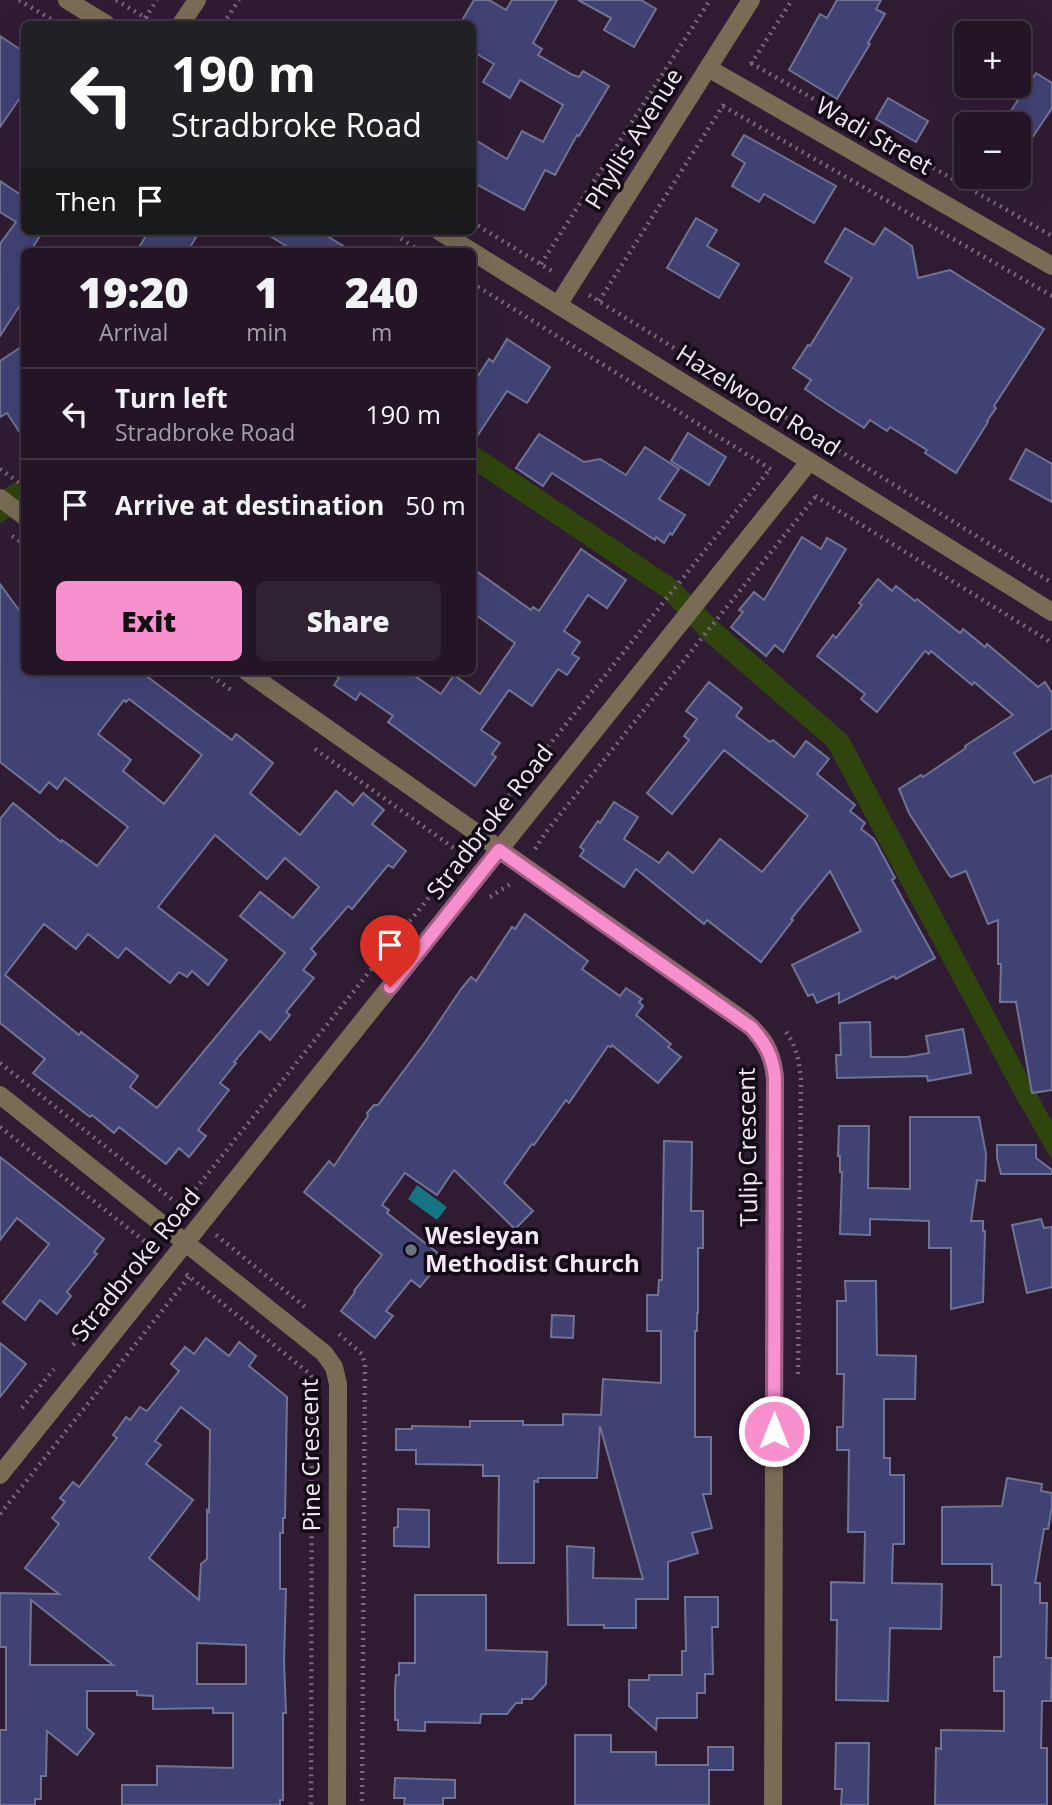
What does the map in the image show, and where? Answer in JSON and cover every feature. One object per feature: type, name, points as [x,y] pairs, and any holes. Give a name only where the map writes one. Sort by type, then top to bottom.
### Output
[{"type":"street","points":[[67,0],[101,21]]},
{"type":"street","points":[[183,21],[197,0]]},
{"type":"street","name":"Phyllis Avenue","points":[[558,305],[751,0]]},
{"type":"street","name":"Wadi Street","points":[[708,68],[1052,266]]},
{"type":"street","name":"Hazelwood Road","points":[[445,235],[466,248]]},
{"type":"street","name":"Hazelwood Road","points":[[476,254],[1052,612]]},
{"type":"street","name":"Stradbroke Road","points":[[0,1475],[809,462]]},
{"type":"street","points":[[0,499],[21,514]]},
{"type":"street","name":"Tulip Crescent","points":[[251,675],[742,1019],[761,1038],[772,1057],[775,1078],[772,1805]]},
{"type":"street","name":"Pine Crescent","points":[[0,1095],[330,1360],[337,1375],[337,1805]]},
{"type":"path","points":[[19,0],[54,21]]},
{"type":"path","points":[[117,0],[150,21]]},
{"type":"path","points":[[145,18],[157,0]]},
{"type":"path","points":[[225,21],[239,0]]},
{"type":"path","points":[[541,264],[710,0]]},
{"type":"path","points":[[792,0],[751,63],[1052,236]]},
{"type":"path","points":[[1052,296],[723,106],[599,301],[1052,583]]},
{"type":"path","points":[[476,224],[555,273]]},
{"type":"path","points":[[395,235],[416,248]]},
{"type":"path","points":[[476,285],[770,469],[492,817]]},
{"type":"path","points":[[0,468],[21,484]]},
{"type":"path","points":[[535,849],[816,496],[1052,643]]},
{"type":"path","points":[[210,675],[235,693]]},
{"type":"path","points":[[0,1063],[182,1208],[463,854],[310,746]]},
{"type":"path","points":[[0,1127],[150,1246],[68,1352]]},
{"type":"path","points":[[0,1514],[189,1277],[310,1374],[313,1384],[311,1805]]},
{"type":"path","points":[[20,1411],[60,1362]]},
{"type":"green space","points":[[476,446],[676,580],[718,622],[848,736],[1052,1122],[1052,1160],[828,747],[704,640],[663,597],[476,472]]},
{"type":"green space","points":[[21,480],[21,512],[0,523],[0,491]]},
{"type":"water","points":[[417,1185],[447,1207],[437,1220],[408,1199]]},
{"type":"building","points":[[474,0],[489,0],[506,10],[512,0],[557,0],[533,43],[542,49],[538,55],[573,75],[579,77],[583,71],[609,86],[555,175],[545,170],[524,210],[476,184],[476,140],[507,159],[522,131],[543,142],[563,105],[520,80],[510,98],[483,82],[494,64],[476,53],[476,21],[462,21]]},
{"type":"building","points":[[578,0],[641,0],[656,9],[634,47],[604,30],[611,18]]},
{"type":"building","points":[[837,0],[881,0],[876,9],[885,14],[837,99],[789,70],[820,14],[827,18]]},
{"type":"building","points":[[0,36],[21,50],[21,96],[0,127]]},
{"type":"building","points":[[1036,73],[1052,83],[1052,108],[1031,140],[1031,112],[1010,112],[1019,98],[1031,98],[1031,80]]},
{"type":"building","points":[[888,98],[928,121],[916,142],[876,119]]},
{"type":"building","points":[[744,135],[836,186],[814,223],[764,194],[759,202],[732,186],[745,163],[732,155]]},
{"type":"building","points":[[0,181],[21,195],[21,235],[41,235],[32,248],[21,248],[21,304],[0,336],[0,244],[16,222],[0,212]]},
{"type":"building","points":[[696,218],[717,230],[707,246],[739,264],[719,298],[667,268]]},
{"type":"building","points":[[845,228],[874,245],[885,228],[912,246],[918,278],[950,270],[1044,329],[994,406],[996,408],[956,473],[925,453],[927,450],[890,427],[887,431],[870,420],[864,428],[805,389],[811,380],[793,368],[808,345],[810,346],[852,278],[825,262]]},
{"type":"building","points":[[147,235],[198,235],[189,248],[138,248]]},
{"type":"building","points":[[268,235],[325,235],[347,248],[290,248]]},
{"type":"building","points":[[507,339],[550,367],[527,403],[507,391],[476,438],[476,379],[489,359],[493,362]]},
{"type":"building","points":[[21,347],[21,434],[7,413],[0,417],[0,361]]},
{"type":"building","points":[[688,433],[726,457],[709,485],[671,461]]},
{"type":"building","points":[[539,434],[584,462],[600,459],[626,475],[645,447],[679,469],[659,499],[685,515],[672,535],[670,533],[664,543],[656,537],[655,540],[552,473],[543,486],[516,468]]},
{"type":"building","points":[[1026,449],[1052,464],[1052,502],[1010,479]]},
{"type":"building","points":[[802,537],[821,549],[827,538],[846,549],[783,652],[775,645],[766,656],[731,627],[743,612],[739,610],[754,592],[764,600]]},
{"type":"building","points":[[581,549],[626,580],[607,608],[588,595],[564,631],[580,642],[572,654],[579,658],[567,675],[558,669],[532,706],[509,690],[481,730],[500,743],[492,754],[496,757],[475,786],[388,722],[393,716],[360,693],[356,700],[334,685],[339,678],[335,675],[413,675],[441,694],[454,675],[480,694],[515,643],[476,615],[476,571],[531,610],[533,607],[539,611]]},
{"type":"building","points":[[878,579],[892,591],[896,586],[915,601],[917,599],[960,633],[963,629],[985,647],[987,644],[1038,687],[1045,682],[1052,693],[1052,728],[1014,753],[1034,783],[1052,775],[1052,1090],[1032,1093],[1016,1002],[1000,1002],[998,920],[988,924],[966,871],[951,877],[949,875],[909,813],[899,789],[921,775],[923,777],[1013,715],[931,651],[929,654],[925,651],[877,712],[861,699],[865,694],[817,656],[833,635],[836,638]]},
{"type":"building","points":[[0,584],[21,613],[21,675],[145,675],[232,740],[236,734],[273,763],[250,793],[300,835],[336,791],[353,805],[363,793],[384,810],[372,824],[406,851],[393,868],[388,865],[352,909],[348,906],[311,949],[316,954],[303,970],[314,978],[286,1012],[290,1015],[270,1040],[260,1031],[234,1062],[236,1063],[220,1083],[229,1090],[198,1130],[206,1136],[189,1157],[179,1148],[166,1164],[119,1127],[114,1133],[92,1115],[90,1117],[33,1073],[45,1059],[0,1023],[0,819],[13,803],[61,842],[62,840],[97,866],[128,827],[65,778],[57,789],[49,782],[40,793],[0,762]],"holes":[[[129,699],[202,755],[164,804],[123,771],[131,760],[98,734],[124,700],[126,702]],[[215,835],[267,879],[285,858],[319,887],[293,918],[260,892],[240,916],[285,953],[157,1108],[130,1087],[138,1076],[81,1032],[79,1035],[5,975],[44,924],[76,949],[88,934],[118,958],[126,948],[170,983],[179,972],[187,977],[192,971],[208,985],[227,960],[158,907]]]},
{"type":"building","points":[[709,682],[742,708],[736,716],[770,742],[773,740],[794,757],[806,741],[829,759],[817,774],[855,805],[850,811],[865,823],[861,829],[874,839],[895,878],[892,880],[935,958],[896,979],[894,976],[839,1003],[839,993],[817,1003],[813,994],[808,996],[792,965],[861,931],[830,871],[761,962],[707,920],[704,924],[636,869],[624,887],[580,856],[584,850],[580,847],[614,802],[638,817],[624,839],[659,863],[668,852],[693,873],[720,839],[762,872],[808,816],[724,750],[672,814],[647,793],[689,740],[684,736],[697,719],[686,711]]},
{"type":"building","points":[[525,914],[588,961],[582,969],[620,996],[626,988],[642,999],[639,1002],[643,1006],[636,1015],[671,1044],[668,1047],[681,1057],[658,1083],[612,1045],[608,1046],[569,1103],[566,1100],[504,1183],[533,1211],[515,1229],[454,1170],[437,1195],[405,1173],[382,1205],[389,1210],[387,1213],[444,1258],[420,1287],[411,1280],[386,1311],[393,1316],[375,1338],[341,1311],[382,1255],[304,1192],[329,1161],[334,1166],[368,1116],[367,1113],[374,1105],[378,1105],[461,989],[471,977],[476,981],[512,927],[515,929]]},
{"type":"building","points":[[870,1022],[871,1057],[907,1057],[929,1053],[926,1036],[963,1029],[971,1073],[928,1081],[927,1076],[837,1078],[836,1055],[841,1055],[840,1023]]},
{"type":"building","points":[[910,1117],[979,1117],[986,1154],[985,1181],[977,1180],[971,1221],[983,1221],[985,1231],[983,1302],[951,1309],[951,1248],[929,1248],[929,1221],[870,1219],[870,1235],[840,1234],[842,1172],[838,1156],[839,1126],[869,1126],[868,1188],[910,1189]]},
{"type":"building","points":[[664,1141],[692,1142],[691,1211],[703,1211],[703,1248],[698,1248],[698,1313],[695,1331],[695,1437],[711,1437],[711,1494],[703,1494],[712,1528],[692,1533],[698,1553],[668,1562],[668,1599],[636,1599],[636,1628],[568,1625],[567,1546],[594,1548],[593,1578],[643,1579],[600,1426],[597,1478],[538,1478],[538,1482],[534,1481],[534,1563],[498,1563],[499,1476],[483,1476],[483,1465],[416,1464],[416,1450],[396,1450],[396,1429],[412,1429],[412,1426],[470,1427],[470,1421],[523,1421],[523,1425],[563,1425],[563,1414],[601,1415],[603,1379],[661,1383],[661,1331],[647,1331],[647,1295],[658,1295],[659,1280],[662,1280]]},
{"type":"building","points":[[997,1145],[1036,1145],[1036,1158],[1052,1170],[1052,1174],[1001,1174]]},
{"type":"building","points":[[0,1157],[104,1239],[94,1252],[97,1254],[67,1292],[71,1296],[57,1314],[40,1300],[25,1320],[3,1302],[49,1244],[17,1218],[0,1240]]},
{"type":"building","points":[[1041,1219],[1044,1228],[1052,1227],[1052,1287],[1027,1293],[1012,1225]]},
{"type":"building","points":[[845,1281],[876,1281],[877,1355],[916,1356],[915,1399],[884,1399],[884,1458],[890,1458],[890,1475],[904,1475],[904,1544],[893,1544],[892,1583],[942,1584],[941,1629],[890,1628],[888,1701],[836,1700],[837,1620],[831,1620],[831,1582],[864,1583],[865,1532],[848,1532],[849,1450],[837,1450],[837,1427],[843,1427],[844,1374],[837,1374],[837,1301],[846,1301]]},
{"type":"building","points":[[552,1315],[574,1316],[573,1338],[551,1337]]},
{"type":"building","points":[[206,1338],[229,1356],[239,1342],[256,1356],[249,1366],[287,1397],[285,1518],[283,1533],[280,1533],[280,1589],[286,1589],[283,1800],[280,1800],[280,1805],[122,1805],[122,1785],[157,1785],[157,1766],[233,1768],[233,1713],[213,1713],[213,1708],[153,1709],[153,1696],[137,1695],[137,1691],[87,1691],[87,1728],[94,1734],[77,1755],[47,1731],[46,1776],[41,1776],[41,1799],[35,1799],[35,1805],[0,1805],[0,1730],[6,1730],[6,1647],[0,1647],[0,1593],[59,1594],[25,1568],[59,1524],[52,1518],[65,1502],[60,1498],[73,1482],[79,1487],[117,1438],[113,1435],[126,1417],[130,1420],[140,1407],[147,1411],[179,1371],[171,1364],[185,1347],[194,1354]],"holes":[[[181,1407],[210,1430],[207,1559],[201,1564],[199,1600],[149,1558],[193,1500],[146,1464],[161,1445],[155,1441]],[[31,1600],[113,1665],[30,1665]],[[197,1643],[246,1645],[246,1684],[197,1684]]]},
{"type":"building","points":[[0,1343],[26,1364],[0,1397]]},
{"type":"building","points":[[1007,1478],[1042,1484],[1041,1491],[1052,1493],[1048,1529],[1044,1529],[1035,1583],[1040,1583],[1040,1603],[1047,1603],[1046,1658],[1052,1658],[1051,1701],[1042,1701],[1041,1748],[1047,1748],[1047,1805],[935,1805],[936,1748],[941,1749],[941,1730],[1004,1731],[1004,1691],[994,1691],[994,1657],[1001,1657],[1001,1585],[992,1585],[992,1564],[942,1564],[942,1507],[1002,1506]]},
{"type":"building","points":[[398,1509],[429,1510],[429,1547],[394,1546]]},
{"type":"building","points":[[415,1595],[486,1595],[486,1650],[547,1652],[546,1684],[532,1699],[522,1699],[522,1703],[516,1703],[507,1714],[481,1714],[480,1723],[425,1722],[425,1731],[398,1730],[398,1720],[395,1720],[396,1675],[399,1675],[399,1663],[415,1663]]},
{"type":"building","points":[[685,1597],[718,1597],[718,1627],[712,1627],[713,1674],[705,1674],[705,1693],[697,1693],[697,1718],[657,1718],[656,1730],[629,1706],[629,1680],[649,1680],[649,1675],[682,1675],[682,1651],[686,1651]]},
{"type":"building","points":[[575,1735],[611,1735],[611,1752],[656,1752],[656,1765],[708,1765],[708,1747],[733,1747],[733,1770],[709,1770],[709,1805],[575,1805]]},
{"type":"building","points":[[836,1743],[869,1743],[868,1805],[841,1805],[842,1789],[835,1789]]},
{"type":"building","points":[[395,1778],[455,1780],[455,1798],[443,1798],[443,1805],[404,1805],[405,1798],[394,1798]]},
{"type":"place","name":"Wesleyan Methodist Church","points":[[411,1250]]},
{"type":"route","points":[[390,987],[499,850],[727,1009],[761,1038],[772,1057],[775,1078],[774,1431]]}]
